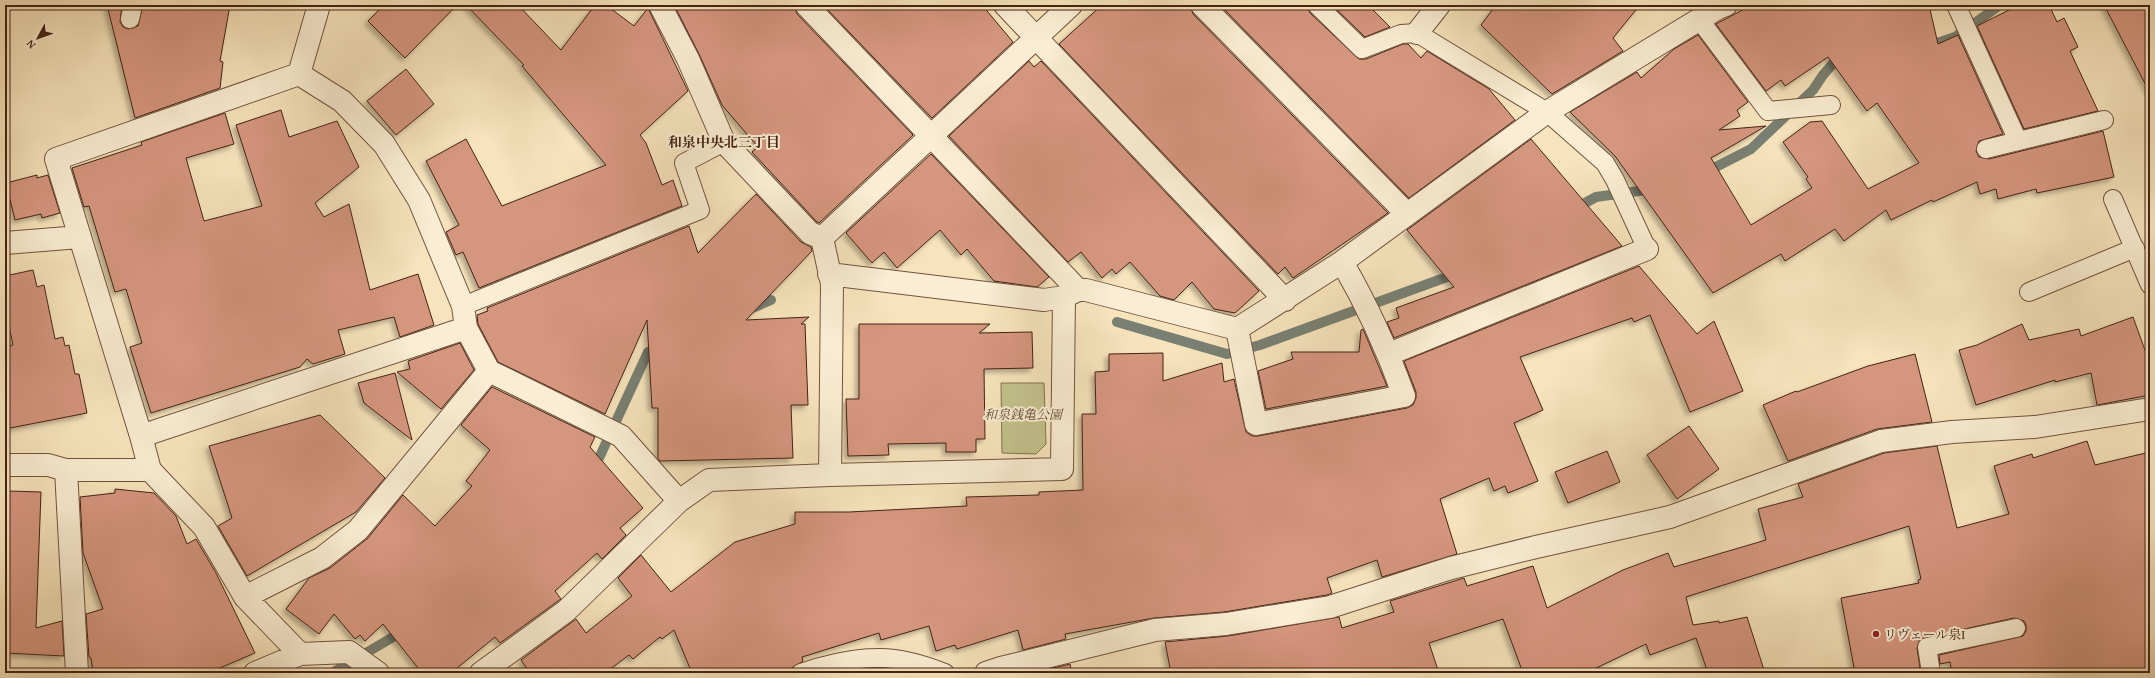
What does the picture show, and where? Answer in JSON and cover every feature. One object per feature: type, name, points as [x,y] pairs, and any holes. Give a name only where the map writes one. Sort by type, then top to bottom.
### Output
[{"type":"street","points":[[299,74],[319,5]]},
{"type":"street","points":[[660,5],[688,59],[724,142],[810,232],[822,238]]},
{"type":"street","points":[[480,673],[566,611],[679,501],[709,480],[830,475],[1062,469],[1063,341],[1068,297],[931,136],[806,5]]},
{"type":"street","points":[[1005,5],[1285,300]]},
{"type":"street","points":[[822,238],[1072,5]]},
{"type":"street","points":[[1202,5],[1407,214]]},
{"type":"street","points":[[1417,33],[1439,5]]},
{"type":"street","points":[[1238,335],[1285,300],[1342,262],[1547,112],[1699,19],[1726,5]]},
{"type":"street","points":[[299,74],[56,159],[141,436],[150,470],[204,527],[245,597],[300,654]]},
{"type":"street","points":[[299,74],[342,101],[384,144],[419,200],[463,306],[466,328],[489,371],[600,424],[621,436],[679,501]]},
{"type":"street","points":[[5,243],[80,237]]},
{"type":"street","points":[[822,238],[831,279],[830,475]]},
{"type":"street","points":[[1389,354],[1647,249]]},
{"type":"street","points":[[1238,335],[1256,424],[1404,396],[1389,354],[1358,288],[1342,262]]},
{"type":"street","points":[[831,279],[1044,300],[1068,297],[1086,290],[1238,335]]},
{"type":"street","points":[[141,436],[466,328]]},
{"type":"street","points":[[245,597],[322,558],[358,530],[489,371]]},
{"type":"street","points":[[986,673],[1000,668],[1155,630],[1226,624],[1330,607],[1451,568],[1670,517],[1881,441],[1952,432],[2035,427],[2150,408]]},
{"type":"street","points":[[5,465],[48,465],[66,470],[150,470]]},
{"type":"street","points":[[66,470],[77,673]]},
{"type":"street","points":[[255,673],[300,654],[349,652],[378,673]]},
{"type":"lane","points":[[1317,5],[1362,49],[1401,34],[1417,33],[1547,112],[1605,163],[1615,180],[1647,249]]},
{"type":"lane","points":[[1956,5],[2018,141]]},
{"type":"lane","points":[[1699,19],[1768,111],[1831,105]]},
{"type":"lane","points":[[1986,149],[2104,120]]},
{"type":"lane","points":[[463,306],[700,210],[684,163],[724,142]]},
{"type":"lane","points":[[2113,199],[2150,285]]},
{"type":"lane","points":[[2029,292],[2134,248]]},
{"type":"lane","points":[[1931,673],[1927,647],[2016,628]]},
{"type":"lane","points":[[801,673],[819,666],[876,658],[927,666],[944,673]]},
{"type":"green space","name":"和泉銭亀公園","points":[[1001,383],[1044,383],[1046,444],[1036,454],[1002,453]]},
{"type":"building","points":[[107,5],[122,5],[120,22],[123,27],[128,29],[138,26],[143,5],[230,5],[220,61],[223,62],[220,88],[135,118]]},
{"type":"building","points":[[384,5],[457,5],[405,58],[368,21]]},
{"type":"building","points":[[466,5],[518,5],[561,50],[595,5],[606,5],[634,26],[648,8],[688,91],[640,135],[646,143],[662,185],[673,180],[682,206],[479,288],[463,252],[456,255],[446,232],[459,225],[426,161],[466,139],[502,206],[606,165],[522,66],[524,65]]},
{"type":"building","points":[[674,5],[794,5],[797,14],[913,135],[819,223],[817,222],[752,152],[758,147],[722,105],[699,54]]},
{"type":"building","points":[[823,5],[982,5],[1013,42],[932,118]]},
{"type":"building","points":[[1102,5],[1190,5],[1193,14],[1388,213],[1293,278],[1285,267],[1278,274],[1059,44]]},
{"type":"building","points":[[1220,5],[1307,5],[1310,13],[1359,59],[1366,59],[1403,44],[1408,44],[1421,58],[1427,51],[1489,89],[1515,120],[1409,198]]},
{"type":"building","points":[[1332,5],[1368,5],[1390,27],[1365,37]]},
{"type":"building","points":[[1496,5],[1640,5],[1613,38],[1623,51],[1552,94],[1481,25]]},
{"type":"building","points":[[1752,5],[1929,5],[1938,44],[1958,35],[2003,134],[1979,141],[1976,151],[1979,157],[1989,159],[2103,131],[2114,177],[2037,193],[2036,189],[1998,199],[1996,189],[1980,194],[1977,182],[1933,202],[1932,200],[1891,220],[1886,210],[1844,241],[1835,229],[1785,261],[1781,254],[1713,293],[1615,156],[1570,112],[1637,72],[1641,78],[1674,49],[1698,35],[1748,102],[1737,110],[1740,116],[1719,130],[1766,126],[1711,158],[1751,225],[1812,188],[1806,179],[1808,177],[1783,142],[1810,122],[1822,121],[1868,189],[1919,163],[1877,103],[1867,111],[1828,57],[1785,86],[1781,80],[1766,91],[1716,24]]},
{"type":"building","points":[[2019,5],[2049,5],[2057,22],[2064,18],[2078,47],[2070,51],[2098,111],[2024,129],[1977,26]]},
{"type":"building","points":[[2104,5],[2150,5],[2150,93]]},
{"type":"building","points":[[1029,61],[1034,67],[1041,61],[1259,291],[1235,313],[1214,309],[1192,282],[1174,300],[1160,296],[1130,262],[1116,274],[1112,269],[1102,278],[1081,252],[1068,262],[949,136]]},
{"type":"building","points":[[406,69],[434,104],[396,135],[367,101]]},
{"type":"building","points":[[281,110],[289,137],[337,121],[359,167],[315,203],[324,217],[349,204],[370,290],[418,274],[434,325],[400,337],[394,317],[338,330],[345,354],[313,364],[307,359],[300,367],[151,413],[130,347],[142,343],[126,289],[115,292],[89,206],[84,207],[72,168],[142,145],[141,142],[225,113],[234,144],[186,158],[204,221],[262,206],[236,125]]},
{"type":"building","points":[[1531,139],[1622,246],[1394,338],[1387,322],[1399,318],[1396,308],[1454,287],[1407,230]]},
{"type":"building","points":[[931,154],[1049,277],[1037,287],[994,281],[967,249],[961,255],[940,230],[897,268],[884,252],[872,263],[846,233]]},
{"type":"building","points":[[37,175],[37,178],[48,175],[60,213],[42,218],[41,214],[15,220],[6,183]]},
{"type":"building","points":[[756,194],[801,242],[811,247],[812,251],[746,320],[809,317],[801,324],[805,324],[808,405],[791,405],[793,458],[660,461],[658,459],[658,408],[652,408],[647,320],[605,414],[498,362],[478,324],[477,315],[488,311],[487,308],[689,226],[698,253]]},
{"type":"building","points":[[1639,266],[1697,334],[1714,321],[1743,391],[1690,412],[1650,315],[1634,322],[1632,318],[1520,357],[1543,410],[1514,423],[1538,481],[1508,493],[1505,486],[1494,491],[1489,478],[1440,499],[1457,554],[1382,577],[1377,560],[1327,578],[1332,593],[1327,595],[1224,612],[1154,618],[1065,634],[1066,639],[1023,650],[1018,630],[957,649],[955,645],[936,651],[929,626],[881,640],[879,633],[802,657],[803,661],[792,668],[778,673],[692,673],[674,630],[662,639],[660,637],[633,659],[629,655],[605,673],[530,673],[521,660],[576,619],[586,633],[632,596],[618,578],[641,555],[671,592],[735,542],[795,524],[795,512],[849,512],[967,506],[966,497],[1039,495],[1039,492],[1083,490],[1082,414],[1096,414],[1095,372],[1109,371],[1109,354],[1163,353],[1163,381],[1222,363],[1224,382],[1234,379],[1246,432],[1252,436],[1258,436],[1407,408],[1413,405],[1416,398],[1416,392],[1404,361]]},
{"type":"building","points":[[33,270],[37,287],[44,285],[55,339],[63,337],[65,346],[69,345],[75,374],[79,374],[87,413],[5,429],[5,347],[13,345],[5,307],[5,276]]},
{"type":"building","points":[[2133,317],[2150,364],[2150,395],[2097,405],[2091,373],[2055,382],[2055,380],[1976,405],[1959,350],[1977,345],[2022,324],[2029,340],[2079,329],[2081,336]]},
{"type":"building","points":[[859,324],[990,324],[979,333],[1032,332],[1033,368],[984,369],[985,439],[976,439],[976,452],[946,452],[946,443],[888,444],[889,455],[848,456],[846,399],[859,399]]},
{"type":"building","points":[[1363,329],[1387,386],[1266,409],[1258,371],[1293,359],[1291,352],[1359,352],[1361,330]]},
{"type":"building","points":[[460,343],[474,370],[441,409],[397,372],[410,369],[408,361]]},
{"type":"building","points":[[1915,354],[1932,422],[1877,429],[1788,461],[1763,405],[1796,391],[1797,392],[1868,366]]},
{"type":"building","points":[[395,373],[412,440],[364,403],[358,383]]},
{"type":"building","points":[[492,387],[595,437],[590,447],[643,508],[620,528],[626,535],[602,559],[597,553],[555,591],[561,599],[500,643],[495,637],[451,673],[422,673],[383,624],[365,641],[360,635],[355,639],[334,614],[319,634],[286,609],[309,578],[330,568],[368,538],[403,495],[435,526],[472,486],[466,481],[490,450],[461,425]]},
{"type":"building","points":[[320,415],[385,478],[356,512],[247,576],[218,526],[232,518],[209,446]]},
{"type":"building","points":[[1689,426],[1719,469],[1677,499],[1647,455]]},
{"type":"building","points":[[2087,441],[2095,465],[2150,452],[2150,673],[1952,673],[1950,662],[1940,664],[1939,655],[2023,636],[2026,631],[2024,621],[2014,618],[1920,639],[1917,648],[1920,668],[1894,673],[1855,673],[1841,598],[1919,583],[1918,580],[1921,579],[1909,526],[1686,597],[1693,625],[1719,621],[1719,623],[1747,617],[1765,673],[1708,673],[1696,638],[1650,655],[1646,644],[1586,673],[1523,673],[1503,619],[1429,643],[1439,673],[1171,673],[1165,642],[1228,636],[1339,617],[1342,628],[1394,612],[1390,601],[1464,578],[1467,586],[1533,566],[1547,608],[1623,570],[1668,553],[1674,567],[1766,540],[1758,509],[1803,497],[1798,484],[1884,453],[1937,446],[1957,528],[2009,514],[1994,466],[2032,454],[2033,458]]},
{"type":"building","points":[[1607,451],[1620,482],[1568,503],[1555,472]]},
{"type":"building","points":[[115,489],[154,493],[176,516],[187,544],[196,539],[216,573],[255,653],[208,673],[93,673],[91,658],[89,657],[86,614],[103,609],[83,553],[80,497],[115,493]]},
{"type":"building","points":[[9,491],[41,492],[36,628],[62,621],[64,656],[5,653],[5,554],[9,554]]},
{"type":"building","points":[[1070,664],[1072,673],[1033,673]]},
{"type":"waterway","points":[[1925,47],[1955,37],[2000,5]]},
{"type":"waterway","points":[[1704,173],[1751,149],[1813,90],[1836,60],[1843,57]]},
{"type":"waterway","points":[[1574,209],[1596,197],[1653,189]]},
{"type":"waterway","points":[[1117,322],[1227,354],[1260,345],[1458,273]]},
{"type":"waterway","points":[[748,310],[771,300]]},
{"type":"waterway","points":[[594,469],[648,352],[662,348]]},
{"type":"waterway","points":[[332,673],[405,630]]},
{"type":"place","name":"リヴェール泉I","points":[[1876,634]]},
{"type":"district","name":"和泉中央北三丁目","points":[[724,142]]}]
